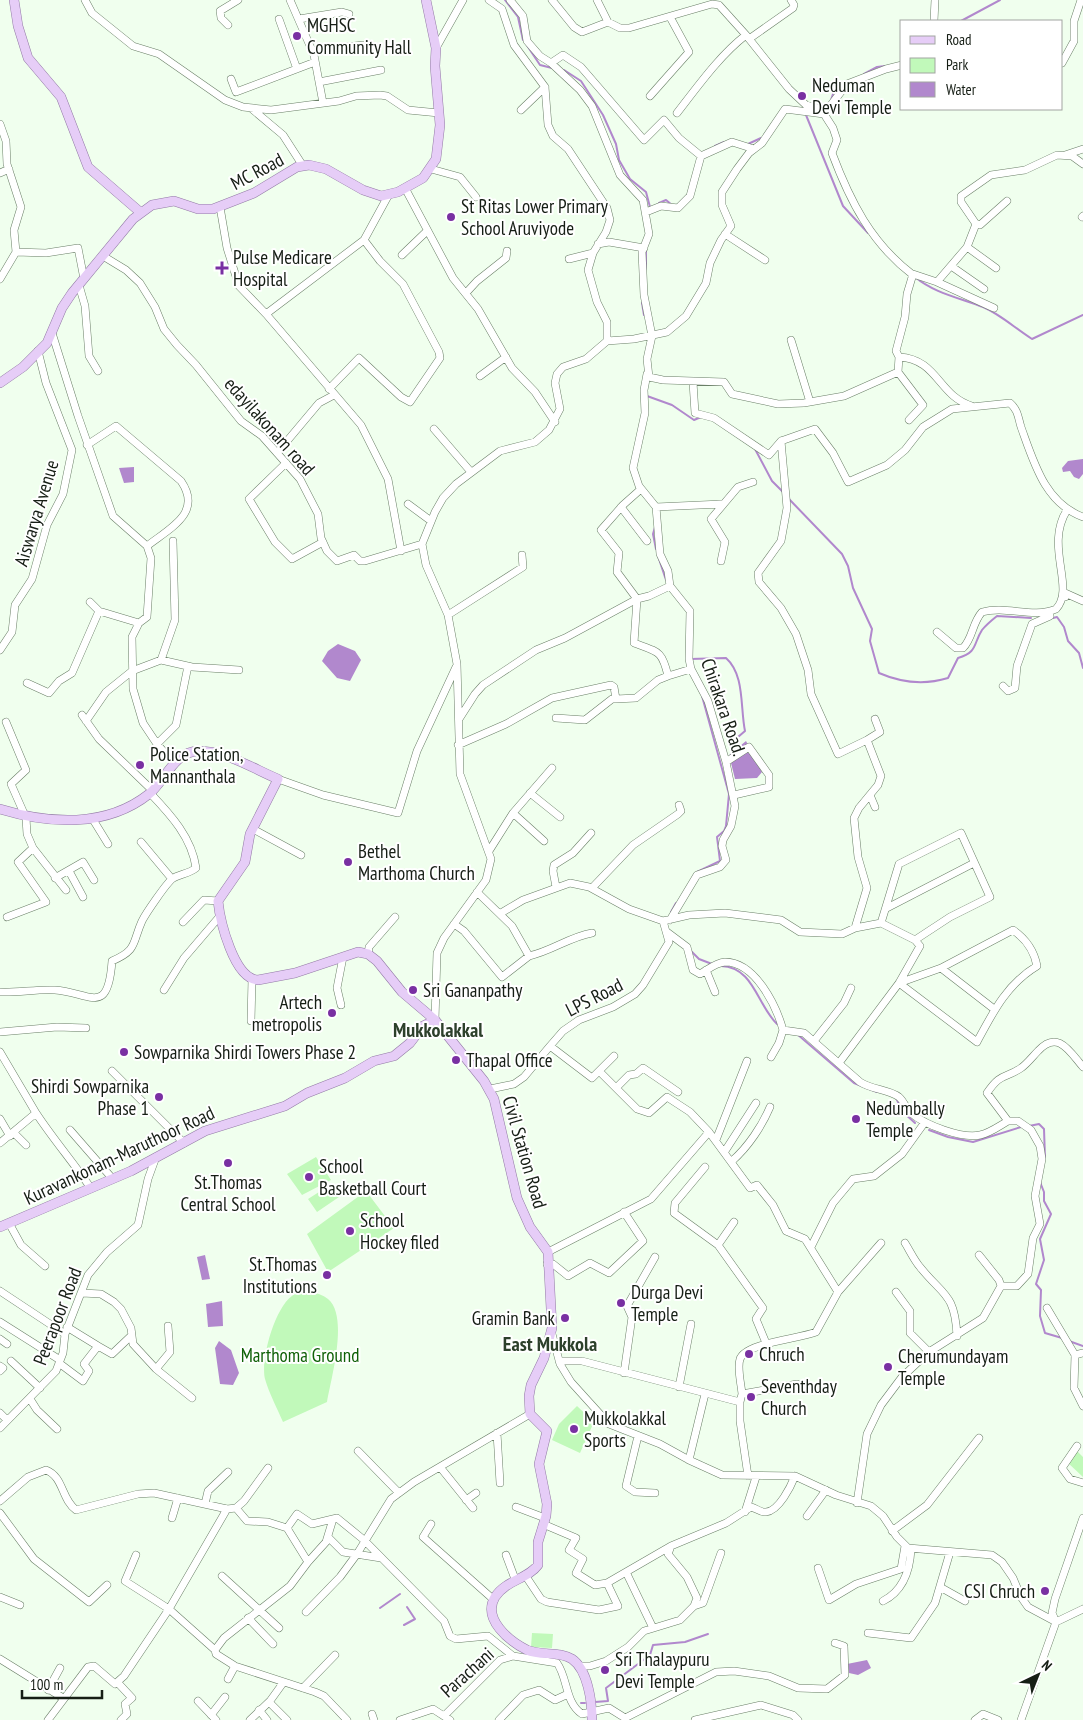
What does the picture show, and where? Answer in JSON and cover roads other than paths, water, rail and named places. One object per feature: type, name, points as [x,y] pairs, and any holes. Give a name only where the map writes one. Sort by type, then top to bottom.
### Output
[{"type":"main road","points":[[14,0],[18,26],[28,58],[61,97],[88,167],[140,212]]},
{"type":"main road","points":[[388,196],[423,178],[431,169],[439,147],[439,113],[435,66],[436,48],[426,0]]},
{"type":"main road","name":"MC Road","points":[[0,383],[23,366],[38,351],[52,333],[62,308],[82,282],[140,212],[152,204],[166,201],[206,210],[220,208],[254,193],[303,166],[309,165],[326,169],[363,190],[388,196]]},
{"type":"main road","points":[[0,809],[26,818],[59,822],[92,818],[124,811],[151,792],[174,763],[183,756],[198,751],[216,754],[278,779],[253,830],[245,862],[237,876],[218,900],[220,916],[239,968],[252,979],[295,973],[358,952],[368,954]]},
{"type":"main road","name":"Civil Station Road","points":[[368,954],[377,961],[402,992],[435,1020],[490,1089],[497,1108],[500,1131],[517,1198],[530,1227],[548,1252]]},
{"type":"main road","name":"Kuravankonam-Maruthoor Road","points":[[4,1225],[131,1170],[204,1131],[285,1106],[307,1093],[345,1078],[374,1061],[394,1056],[410,1043],[423,1026],[435,1020]]},
{"type":"main road","points":[[548,1252],[547,1264],[552,1328],[544,1358],[531,1385],[530,1414],[547,1431],[539,1464],[547,1504],[538,1542],[538,1565],[502,1589],[491,1608],[492,1619],[512,1639],[528,1650],[571,1658],[580,1666],[588,1688],[592,1716]]},
{"type":"street","points":[[85,0],[92,12],[133,46],[159,54],[225,100],[252,109],[271,110],[323,103],[356,96],[380,95],[387,96],[408,110],[439,113]]},
{"type":"street","points":[[228,25],[221,18],[220,11],[238,0]]},
{"type":"street","points":[[290,0],[312,51],[323,103]]},
{"type":"street","points":[[436,48],[463,0]]},
{"type":"street","points":[[489,0],[502,10],[514,45],[545,87],[548,125],[553,136],[568,148],[607,208],[610,220],[606,232],[593,253],[588,270],[597,302],[607,322],[608,340]]},
{"type":"street","points":[[510,0],[523,16],[527,41],[540,56],[551,63],[580,90],[592,106],[620,174],[643,200],[649,211],[649,234],[644,248],[644,296],[649,336],[644,395],[646,408],[643,430],[633,468],[636,481],[656,508],[722,504]]},
{"type":"street","points":[[552,0],[580,31],[608,22]]},
{"type":"street","points":[[597,0],[608,22],[620,28],[630,28],[705,8],[712,4],[719,5],[748,37],[789,89],[806,105],[824,114],[833,128],[837,140],[832,153],[853,204],[876,239],[912,276],[937,282],[994,308]]},
{"type":"street","points":[[699,0],[705,8]]},
{"type":"street","points":[[677,113],[720,62],[725,51],[793,8],[794,5],[791,0]]},
{"type":"street","points":[[934,20],[935,0]]},
{"type":"street","points":[[1063,61],[1074,41],[1074,20],[1081,0]]},
{"type":"street","points":[[299,19],[342,12],[348,14]]},
{"type":"street","points":[[650,96],[689,52],[670,17]]},
{"type":"street","points":[[279,19],[297,69]]},
{"type":"street","points":[[312,51],[363,45]]},
{"type":"street","points":[[551,63],[564,55],[581,67],[644,140],[664,120],[694,152],[701,156]]},
{"type":"street","points":[[231,79],[236,92],[315,62]]},
{"type":"street","points":[[824,114],[847,84],[900,66]]},
{"type":"street","points":[[319,82],[381,70]]},
{"type":"street","points":[[521,110],[545,87]]},
{"type":"street","points":[[252,109],[283,135],[303,166]]},
{"type":"street","points":[[435,1020],[437,953],[444,938],[486,880],[491,859],[460,774],[457,664],[448,615],[426,565],[422,544],[431,521],[443,498],[470,472],[500,450],[535,442],[545,435],[555,422],[560,409],[556,383],[557,374],[562,367],[586,359],[608,340],[649,336],[667,332],[686,316],[706,283],[710,263],[731,226],[722,204],[722,192],[737,169],[754,149],[762,144],[785,109],[815,111]]},
{"type":"street","points":[[0,124],[6,141],[9,170],[21,207],[14,230],[16,252],[0,278]]},
{"type":"street","points":[[701,156],[732,142],[754,149]]},
{"type":"street","points":[[1064,156],[1083,149]]},
{"type":"street","points":[[976,224],[961,202],[961,196],[971,187],[992,175],[1025,170],[1057,155],[1072,156],[1083,164]]},
{"type":"street","points":[[649,211],[661,206],[678,208],[690,196],[701,156]]},
{"type":"street","points":[[431,169],[460,178],[476,197]]},
{"type":"street","points":[[0,173],[9,170]]},
{"type":"street","points":[[404,188],[453,278],[478,309],[512,368],[535,392],[555,422]]},
{"type":"street","points":[[266,314],[364,240],[388,196]]},
{"type":"street","points":[[976,224],[980,225],[1007,201]]},
{"type":"street","points":[[220,208],[227,248],[240,286],[360,425],[388,479],[401,550]]},
{"type":"street","points":[[937,282],[967,247],[976,224]]},
{"type":"street","points":[[402,255],[427,231]]},
{"type":"street","points":[[725,234],[765,260]]},
{"type":"street","points":[[277,453],[359,358],[410,402],[440,358],[440,352],[403,284],[380,261],[364,240]]},
{"type":"street","points":[[598,244],[609,242],[644,248]]},
{"type":"street","points":[[967,247],[996,268]]},
{"type":"street","points":[[16,252],[46,253],[78,248],[88,322],[89,356],[98,370]]},
{"type":"street","points":[[466,293],[506,258],[507,251]]},
{"type":"street","points":[[570,259],[593,253]]},
{"type":"street","name":"edayilakonam road","points":[[103,256],[126,270],[140,282],[155,307],[164,329],[196,365],[241,422],[262,436],[300,479],[318,514],[323,542],[327,551],[337,561],[351,555],[360,561],[365,561],[422,544]]},
{"type":"street","points":[[951,266],[984,289]]},
{"type":"street","points":[[909,420],[923,405],[898,372],[899,357],[896,350],[905,317],[907,294],[912,276]]},
{"type":"street","points":[[52,333],[88,445],[114,516],[147,546],[151,558],[147,617],[139,624],[132,637],[133,689],[143,723],[174,763]]},
{"type":"street","points":[[791,340],[810,402]]},
{"type":"street","name":"Aiswarya Avenue","points":[[0,650],[12,632],[15,605],[32,579],[47,525],[63,494],[72,450],[46,383],[38,351]]},
{"type":"street","points":[[480,376],[506,357]]},
{"type":"street","points":[[899,357],[923,362],[959,401],[976,408]]},
{"type":"street","points":[[647,374],[652,378],[663,380],[724,382],[728,384],[732,394],[778,404],[810,402],[844,396],[898,372]]},
{"type":"street","points":[[692,382],[695,413],[714,418],[769,454],[781,441],[815,430],[833,453],[848,482],[887,465],[904,450],[923,427],[952,409],[959,401]]},
{"type":"street","points":[[952,409],[1010,403],[1016,409],[1020,425],[1046,489],[1065,511],[1083,516]]},
{"type":"street","points":[[88,445],[116,426],[181,481],[186,488],[189,505],[185,516],[147,546]]},
{"type":"street","points":[[434,429],[470,472]]},
{"type":"street","points":[[781,441],[787,498],[781,541],[758,573],[759,582],[782,608],[796,634],[808,670],[811,694],[838,754],[880,732],[876,719]]},
{"type":"street","points":[[286,463],[249,499],[275,542],[292,559],[323,542]]},
{"type":"street","points":[[721,561],[725,542],[711,519],[738,487],[753,482]]},
{"type":"street","points":[[641,488],[601,530],[619,553],[617,572],[637,599],[634,643],[661,654],[664,657],[668,676]]},
{"type":"street","points":[[408,504],[431,521]]},
{"type":"street","points":[[621,507],[647,541]]},
{"type":"street","name":"Chirakara Road.","points":[[656,508],[660,554],[668,571],[670,586],[690,611],[689,659],[691,669],[708,701],[726,762],[735,806],[731,826],[723,840],[722,846],[726,860],[720,867],[697,875],[663,920]]},
{"type":"street","points":[[1003,686],[1008,691],[1015,688],[1017,666],[1031,627],[1038,620],[1059,611],[1066,598],[1057,541],[1059,524],[1065,511]]},
{"type":"street","points":[[161,660],[175,620],[173,541]]},
{"type":"street","points":[[448,615],[523,567],[522,554]]},
{"type":"street","points":[[458,722],[475,694],[483,685],[536,650],[565,638],[637,599],[649,596],[670,586]]},
{"type":"street","points":[[1065,593],[1083,601]]},
{"type":"street","points":[[937,632],[956,648],[963,648],[970,638],[974,625],[982,612],[991,609],[1038,614],[1047,612],[1060,605],[1065,593]]},
{"type":"street","points":[[90,602],[99,612],[139,624]]},
{"type":"street","points":[[28,683],[49,693],[59,681],[72,673],[99,612]]},
{"type":"street","points":[[0,992],[55,990],[92,999],[99,998],[108,990],[112,961],[127,955],[134,946],[142,921],[172,879],[196,868],[190,844],[174,820],[84,718],[106,692],[132,671],[161,660],[188,666],[239,670]]},
{"type":"street","points":[[278,779],[323,795],[398,813],[417,751],[457,664]]},
{"type":"street","points":[[158,744],[176,725],[188,666]]},
{"type":"street","points":[[556,718],[585,720],[612,699],[636,698],[658,680],[691,669]]},
{"type":"street","points":[[458,745],[506,724],[552,698],[611,685],[614,687],[616,699]]},
{"type":"street","points":[[6,722],[13,744],[26,770],[11,784],[26,818],[27,834],[33,848],[66,890]]},
{"type":"street","points":[[855,928],[867,888],[858,856],[854,818],[859,808],[878,785],[881,776],[867,740]]},
{"type":"street","points":[[726,762],[749,747],[769,775],[769,786],[734,795]]},
{"type":"street","points":[[489,851],[513,813],[552,768]]},
{"type":"street","points":[[530,793],[560,817]]},
{"type":"street","points":[[870,795],[875,807]]},
{"type":"street","points":[[592,888],[632,845],[678,814],[681,810],[679,805]]},
{"type":"street","points":[[513,813],[544,841]]},
{"type":"street","points":[[92,818],[108,844]]},
{"type":"street","points":[[253,830],[301,855]]},
{"type":"street","points":[[556,887],[553,871],[554,864],[574,853],[592,833]]},
{"type":"street","points":[[881,923],[899,864],[961,833],[990,897],[950,917],[915,940]]},
{"type":"street","points":[[141,842],[172,879]]},
{"type":"street","points":[[7,917],[46,902],[18,862],[33,848]]},
{"type":"street","points":[[56,878],[82,862],[94,880]]},
{"type":"street","points":[[887,908],[974,863]]},
{"type":"street","points":[[69,871],[83,897]]},
{"type":"street","points":[[501,913],[512,905],[570,883],[592,888],[629,909],[663,920],[689,915],[725,913],[781,920],[800,932],[842,934],[855,928],[881,923],[915,940],[920,946],[899,983],[839,1063]]},
{"type":"street","points":[[477,892],[501,913],[512,926],[529,956]]},
{"type":"street","points":[[182,922],[204,900],[218,900]]},
{"type":"street","points":[[164,990],[184,958],[220,916]]},
{"type":"street","points":[[368,954],[369,947],[394,917]]},
{"type":"street","points":[[663,920],[667,932],[687,947],[693,970],[700,974],[724,962],[746,969],[754,976],[769,1000],[783,1030],[779,1043],[771,1057]]},
{"type":"street","points":[[454,924],[464,931],[502,976],[529,956],[544,952],[578,936],[592,933]]},
{"type":"street","points":[[1013,930],[1023,937],[1034,954],[1037,966],[1021,975],[994,1009],[977,1042],[899,983],[941,968],[1013,930]]},
{"type":"street","name":"LPS Road","points":[[490,1089],[514,1084],[524,1077],[563,1031],[579,1020],[613,1006],[635,994],[643,985],[669,942],[667,932]]},
{"type":"street","points":[[341,1006],[336,988],[343,957]]},
{"type":"street","points":[[941,968],[994,1009]]},
{"type":"street","points":[[706,970],[714,992]]},
{"type":"street","points":[[251,1020],[252,979]]},
{"type":"street","points":[[814,1041],[844,1003],[851,988]]},
{"type":"street","points":[[0,1032],[35,1028],[86,1028]]},
{"type":"street","points":[[783,1030],[804,1033],[860,1082],[871,1088],[898,1096],[910,1112],[925,1122],[956,1132],[980,1135],[1008,1121],[1024,1124],[1031,1130],[1040,1146],[1042,1159],[1035,1196],[1040,1224],[1034,1238],[1028,1274],[1017,1286],[1001,1286]]},
{"type":"street","points":[[1008,1121],[987,1093],[1003,1075],[1022,1068],[1042,1046],[1058,1042],[1063,1044],[1083,1067]]},
{"type":"street","points":[[550,1046],[588,1077],[592,1078],[614,1056]]},
{"type":"street","points":[[0,1052],[52,1138],[90,1187]]},
{"type":"street","points":[[716,1140],[747,1061]]},
{"type":"street","points":[[616,1088],[629,1075],[636,1074],[643,1068],[678,1092]]},
{"type":"street","points":[[112,1071],[184,1143]]},
{"type":"street","points":[[599,1071],[637,1109],[649,1113],[667,1097],[690,1112],[725,1151],[750,1188],[757,1185],[773,1206],[786,1231],[805,1239],[838,1292]]},
{"type":"street","points":[[725,1151],[756,1103]]},
{"type":"street","points":[[732,1161],[764,1120],[770,1106]]},
{"type":"street","points":[[0,1144],[36,1113]]},
{"type":"street","points":[[0,1119],[12,1134],[26,1145]]},
{"type":"street","points":[[811,1247],[833,1203],[853,1180],[874,1176],[902,1154],[925,1122]]},
{"type":"street","points":[[70,1130],[111,1178]]},
{"type":"street","points":[[548,1252],[651,1199],[709,1132]]},
{"type":"street","name":"Peerapoor Road","points":[[0,1428],[56,1371],[66,1331],[93,1267],[138,1225],[148,1179],[156,1157]]},
{"type":"street","points":[[705,1167],[675,1203],[673,1211],[688,1225],[718,1245],[763,1308],[756,1319],[766,1343]]},
{"type":"street","points":[[547,1264],[553,1264],[568,1276],[590,1263],[608,1273],[643,1240],[624,1212]]},
{"type":"street","points":[[718,1245],[734,1222]]},
{"type":"street","points":[[4,1225],[45,1266]]},
{"type":"street","points":[[746,1512],[752,1476],[740,1421],[739,1361],[742,1354],[748,1349],[766,1343],[794,1340],[816,1332],[838,1292],[881,1243]]},
{"type":"street","points":[[905,1243],[920,1267],[948,1296],[956,1319],[957,1336]]},
{"type":"street","points":[[856,1503],[867,1434],[881,1405],[902,1377],[929,1352],[983,1318],[1001,1286],[999,1280],[979,1255]]},
{"type":"street","points":[[624,1373],[632,1318],[627,1306],[656,1257]]},
{"type":"street","points":[[0,1291],[66,1331],[112,1354],[131,1336]]},
{"type":"street","points":[[896,1292],[910,1311],[910,1334],[929,1352]]},
{"type":"street","points":[[82,1293],[101,1294],[114,1302],[131,1328],[134,1344],[156,1370],[192,1398]]},
{"type":"street","points":[[1047,1308],[1079,1354],[1073,1377],[1074,1388],[1083,1406]]},
{"type":"street","points":[[0,1322],[60,1361],[83,1380],[90,1371],[84,1364],[98,1346]]},
{"type":"street","points":[[679,1387],[691,1324]]},
{"type":"street","points":[[156,1370],[170,1352],[168,1326]]},
{"type":"street","points":[[552,1328],[559,1361],[571,1382],[594,1410],[609,1424],[660,1444],[688,1460],[722,1475],[795,1476],[856,1503],[876,1509],[883,1516],[892,1531],[908,1548],[992,1555],[1002,1562],[1014,1578],[1021,1597],[1028,1607],[1056,1622]]},
{"type":"street","points":[[0,1339],[7,1344]]},
{"type":"street","points":[[12,1361],[40,1388]]},
{"type":"street","points":[[559,1361],[582,1361],[705,1394],[741,1398],[796,1384]]},
{"type":"street","points":[[0,1366],[3,1368],[0,1371]]},
{"type":"street","points":[[688,1460],[705,1394]]},
{"type":"street","points":[[30,1399],[57,1429]]},
{"type":"street","points":[[0,1413],[7,1420]]},
{"type":"street","points":[[306,1612],[340,1577],[357,1554],[391,1499],[440,1467],[530,1414]]},
{"type":"street","points":[[497,1434],[500,1483]]},
{"type":"street","points":[[638,1436],[626,1486],[635,1492],[655,1493]]},
{"type":"street","points":[[892,1531],[927,1505],[979,1438]]},
{"type":"street","points":[[1077,1446],[1062,1468],[1070,1479],[1083,1483]]},
{"type":"street","points":[[358,1451],[399,1493]]},
{"type":"street","points":[[440,1467],[474,1508]]},
{"type":"street","points":[[0,1501],[28,1477],[46,1470],[57,1478],[65,1498],[76,1510],[138,1494],[154,1492],[227,1509],[236,1508],[244,1501],[268,1468]]},
{"type":"street","points":[[205,1504],[208,1492],[228,1472]]},
{"type":"street","points":[[516,1507],[576,1538],[569,1550],[583,1559],[576,1572],[594,1585],[607,1582],[671,1546],[708,1532],[751,1508],[765,1512],[770,1510],[789,1491],[795,1476]]},
{"type":"street","points":[[807,1516],[826,1490]]},
{"type":"street","points":[[466,1500],[476,1493]]},
{"type":"street","points":[[172,1518],[178,1498]]},
{"type":"street","points":[[236,1508],[247,1521],[268,1522],[287,1528],[308,1562]]},
{"type":"street","points":[[118,1683],[169,1609],[227,1509]]},
{"type":"street","points":[[0,1513],[34,1559],[89,1602],[107,1584]]},
{"type":"street","points":[[287,1528],[297,1514],[312,1524],[333,1519],[339,1520],[364,1540],[444,1621],[450,1636],[456,1639],[488,1636],[513,1656],[557,1663],[562,1670],[568,1694],[578,1712],[582,1714],[592,1716],[609,1708],[625,1718],[716,1672],[734,1671],[769,1676],[798,1688],[827,1689],[845,1674],[844,1646],[835,1643]]},
{"type":"street","points":[[1021,1720],[1056,1622],[1052,1613],[1060,1580],[1083,1518]]},
{"type":"street","points":[[215,1650],[224,1638],[290,1586],[308,1562],[321,1550],[328,1537],[333,1519]]},
{"type":"street","points":[[431,1524],[423,1537],[494,1600]]},
{"type":"street","points":[[328,1537],[343,1552],[382,1558]]},
{"type":"street","points":[[580,1666],[590,1666],[606,1661],[628,1647],[644,1631],[680,1620],[694,1606],[697,1598],[686,1578],[668,1554],[671,1546]]},
{"type":"street","points":[[818,1568],[829,1600],[856,1584],[901,1569],[908,1548]]},
{"type":"street","points":[[883,1602],[888,1599],[908,1575],[908,1548]]},
{"type":"street","points":[[868,1633],[911,1638],[934,1603],[950,1552]]},
{"type":"street","points":[[694,1606],[703,1603],[721,1553]]},
{"type":"street","points":[[136,1555],[125,1581],[169,1609],[215,1650],[216,1654],[236,1666],[324,1696],[347,1720]]},
{"type":"street","points":[[506,1555],[516,1579]]},
{"type":"street","points":[[626,1572],[653,1628]]},
{"type":"street","points":[[525,1575],[541,1599],[547,1602],[599,1610],[618,1606],[607,1582]]},
{"type":"street","points":[[222,1576],[279,1628]]},
{"type":"street","points":[[940,1587],[965,1601]]},
{"type":"street","points":[[0,1597],[20,1605]]},
{"type":"street","points":[[1056,1622],[1083,1610]]},
{"type":"street","points":[[248,1618],[273,1644]]},
{"type":"street","points":[[303,1688],[335,1656]]},
{"type":"street","name":"Parachani","points":[[447,1717],[500,1660],[513,1656]]},
{"type":"street","points":[[0,1659],[63,1698]]},
{"type":"street","points":[[48,1720],[63,1698],[91,1666],[107,1675],[115,1684],[118,1683],[132,1698],[125,1704],[127,1714],[121,1720]]},
{"type":"street","points":[[228,1679],[236,1666]]},
{"type":"street","points":[[48,1690],[60,1668]]},
{"type":"street","points":[[250,1720],[269,1702],[283,1683]]},
{"type":"street","points":[[498,1720],[523,1695],[539,1690],[555,1700],[568,1694]]},
{"type":"street","points":[[198,1701],[214,1717],[225,1697]]},
{"type":"street","points":[[269,1702],[287,1720]]},
{"type":"street","points":[[694,1720],[761,1705],[793,1715],[798,1720]]},
{"type":"street","points":[[400,1720],[411,1718],[433,1709],[447,1717]]},
{"type":"street","points":[[259,1710],[267,1720]]},
{"type":"street","points":[[975,1720],[983,1714],[998,1720]]},
{"type":"water","points":[[1083,459],[1083,474],[1079,479],[1074,477],[1070,471],[1063,472],[1062,468],[1068,461]]},
{"type":"water","points":[[134,467],[134,482],[124,483],[119,468]]},
{"type":"water","points":[[338,644],[355,651],[361,660],[350,681],[337,678],[322,661],[328,651]]},
{"type":"water","points":[[746,741],[762,772],[757,778],[735,779],[729,755]]},
{"type":"water","points":[[205,1255],[210,1279],[202,1280],[197,1257]]},
{"type":"water","points":[[222,1301],[223,1326],[208,1327],[206,1304]]},
{"type":"water","points":[[219,1341],[231,1350],[239,1373],[233,1385],[220,1384],[215,1348]]},
{"type":"water","points":[[867,1660],[871,1668],[858,1675],[849,1673],[847,1664]]},
{"type":"waterway","points":[[505,0],[518,17],[523,40]]},
{"type":"waterway","points":[[963,20],[1000,0]]},
{"type":"waterway","points":[[526,44],[540,65],[552,68]]},
{"type":"waterway","points":[[864,74],[877,67],[885,66]]},
{"type":"waterway","points":[[564,70],[581,81],[603,115],[616,144],[619,160],[630,179],[646,192],[650,207]]},
{"type":"waterway","points":[[831,100],[834,91],[844,83]]},
{"type":"waterway","points":[[806,115],[843,206],[868,233]]},
{"type":"waterway","points":[[748,144],[761,138]]},
{"type":"waterway","points":[[715,146],[724,142]]},
{"type":"waterway","points":[[659,203],[666,200],[672,205]]},
{"type":"waterway","points":[[646,248],[646,269]]},
{"type":"waterway","points":[[915,277],[930,287],[989,310],[1032,339],[1083,315]]},
{"type":"waterway","points":[[642,303],[644,315]]},
{"type":"waterway","points":[[647,396],[672,405],[694,420],[701,417]]},
{"type":"waterway","points":[[755,449],[772,481],[784,493]]},
{"type":"waterway","points":[[789,499],[842,554],[848,566],[853,588],[872,629],[870,641],[879,673],[896,679],[914,682],[931,682],[948,678],[958,658],[972,650],[982,630],[997,616],[1031,618]]},
{"type":"waterway","points":[[655,527],[653,534],[656,549]]},
{"type":"waterway","points":[[658,556],[666,580]]},
{"type":"waterway","points":[[1053,618],[1057,617],[1064,627],[1068,641],[1079,653],[1083,668]]},
{"type":"waterway","points":[[690,659],[726,658],[736,673],[741,692],[745,731],[731,743],[734,753]]},
{"type":"waterway","points":[[697,872],[720,861],[717,837],[724,831],[726,826],[729,794],[702,696]]},
{"type":"waterway","points":[[671,912],[676,903]]},
{"type":"waterway","points":[[691,951],[699,959],[712,964]]},
{"type":"waterway","points":[[721,966],[732,968],[748,980],[777,1024]]},
{"type":"waterway","points":[[797,1034],[854,1083],[877,1092]]},
{"type":"waterway","points":[[896,1098],[903,1112],[915,1123]]},
{"type":"waterway","points":[[1029,1126],[1039,1124],[1044,1129],[1045,1158]]},
{"type":"waterway","points":[[929,1130],[948,1137],[973,1142],[1021,1127]]},
{"type":"waterway","points":[[1040,1182],[1044,1192],[1044,1201],[1051,1214],[1040,1239],[1044,1260],[1036,1284],[1041,1290],[1040,1316],[1045,1333],[1062,1338]]},
{"type":"waterway","points":[[1069,1341],[1083,1346]]},
{"type":"waterway","points":[[380,1608],[400,1594]]},
{"type":"waterway","points":[[404,1625],[415,1619],[407,1607]]},
{"type":"waterway","points":[[595,1702],[608,1701],[606,1688],[650,1655],[653,1645],[685,1642],[708,1634]]},
{"type":"place","name":"MGHSC Community Hall","points":[[297,36]]},
{"type":"place","name":"Neduman Devi Temple","points":[[802,96]]},
{"type":"place","name":"St Ritas Lower Primary School Aruviyode","points":[[451,217]]},
{"type":"place","name":"Pulse Medicare Hospital","points":[[222,268]]},
{"type":"place","name":"Police Station, Mannanthala","points":[[140,765]]},
{"type":"place","name":"Bethel Marthoma Church","points":[[348,862]]},
{"type":"place","name":"Sri Gananpathy","points":[[413,990]]},
{"type":"place","name":"Artech metropolis","points":[[332,1013]]},
{"type":"place","name":"Sowparnika Shirdi Towers Phase 2","points":[[124,1052]]},
{"type":"place","name":"Thapal Office","points":[[456,1060]]},
{"type":"place","name":"Shirdi Sowparnika Phase 1","points":[[159,1097]]},
{"type":"place","name":"Nedumbally Temple","points":[[856,1119]]},
{"type":"place","name":"St.Thomas Central School","points":[[228,1163]]},
{"type":"place","name":"School Basketball Court","points":[[309,1177]]},
{"type":"place","name":"School Hockey filed","points":[[350,1231]]},
{"type":"place","name":"St.Thomas Institutions","points":[[327,1275]]},
{"type":"place","name":"Durga Devi Temple","points":[[621,1303]]},
{"type":"place","name":"Gramin Bank","points":[[565,1318]]},
{"type":"place","name":"Chruch","points":[[749,1354]]},
{"type":"place","name":"Cherumundayam Temple","points":[[888,1367]]},
{"type":"place","name":"Seventhday Church","points":[[751,1397]]},
{"type":"place","name":"Mukkolakkal Sports","points":[[574,1429]]},
{"type":"place","name":"CSI Chruch","points":[[1045,1591]]},
{"type":"place","name":"Sri Thalaypuru Devi Temple","points":[[605,1670]]},
{"type":"district","name":"Mukkolakkal","points":[[438,1030]]},
{"type":"district","name":"East Mukkola","points":[[550,1344]]},
{"type":"park label","name":"Marthoma Ground","points":[[300,1355]]}]
